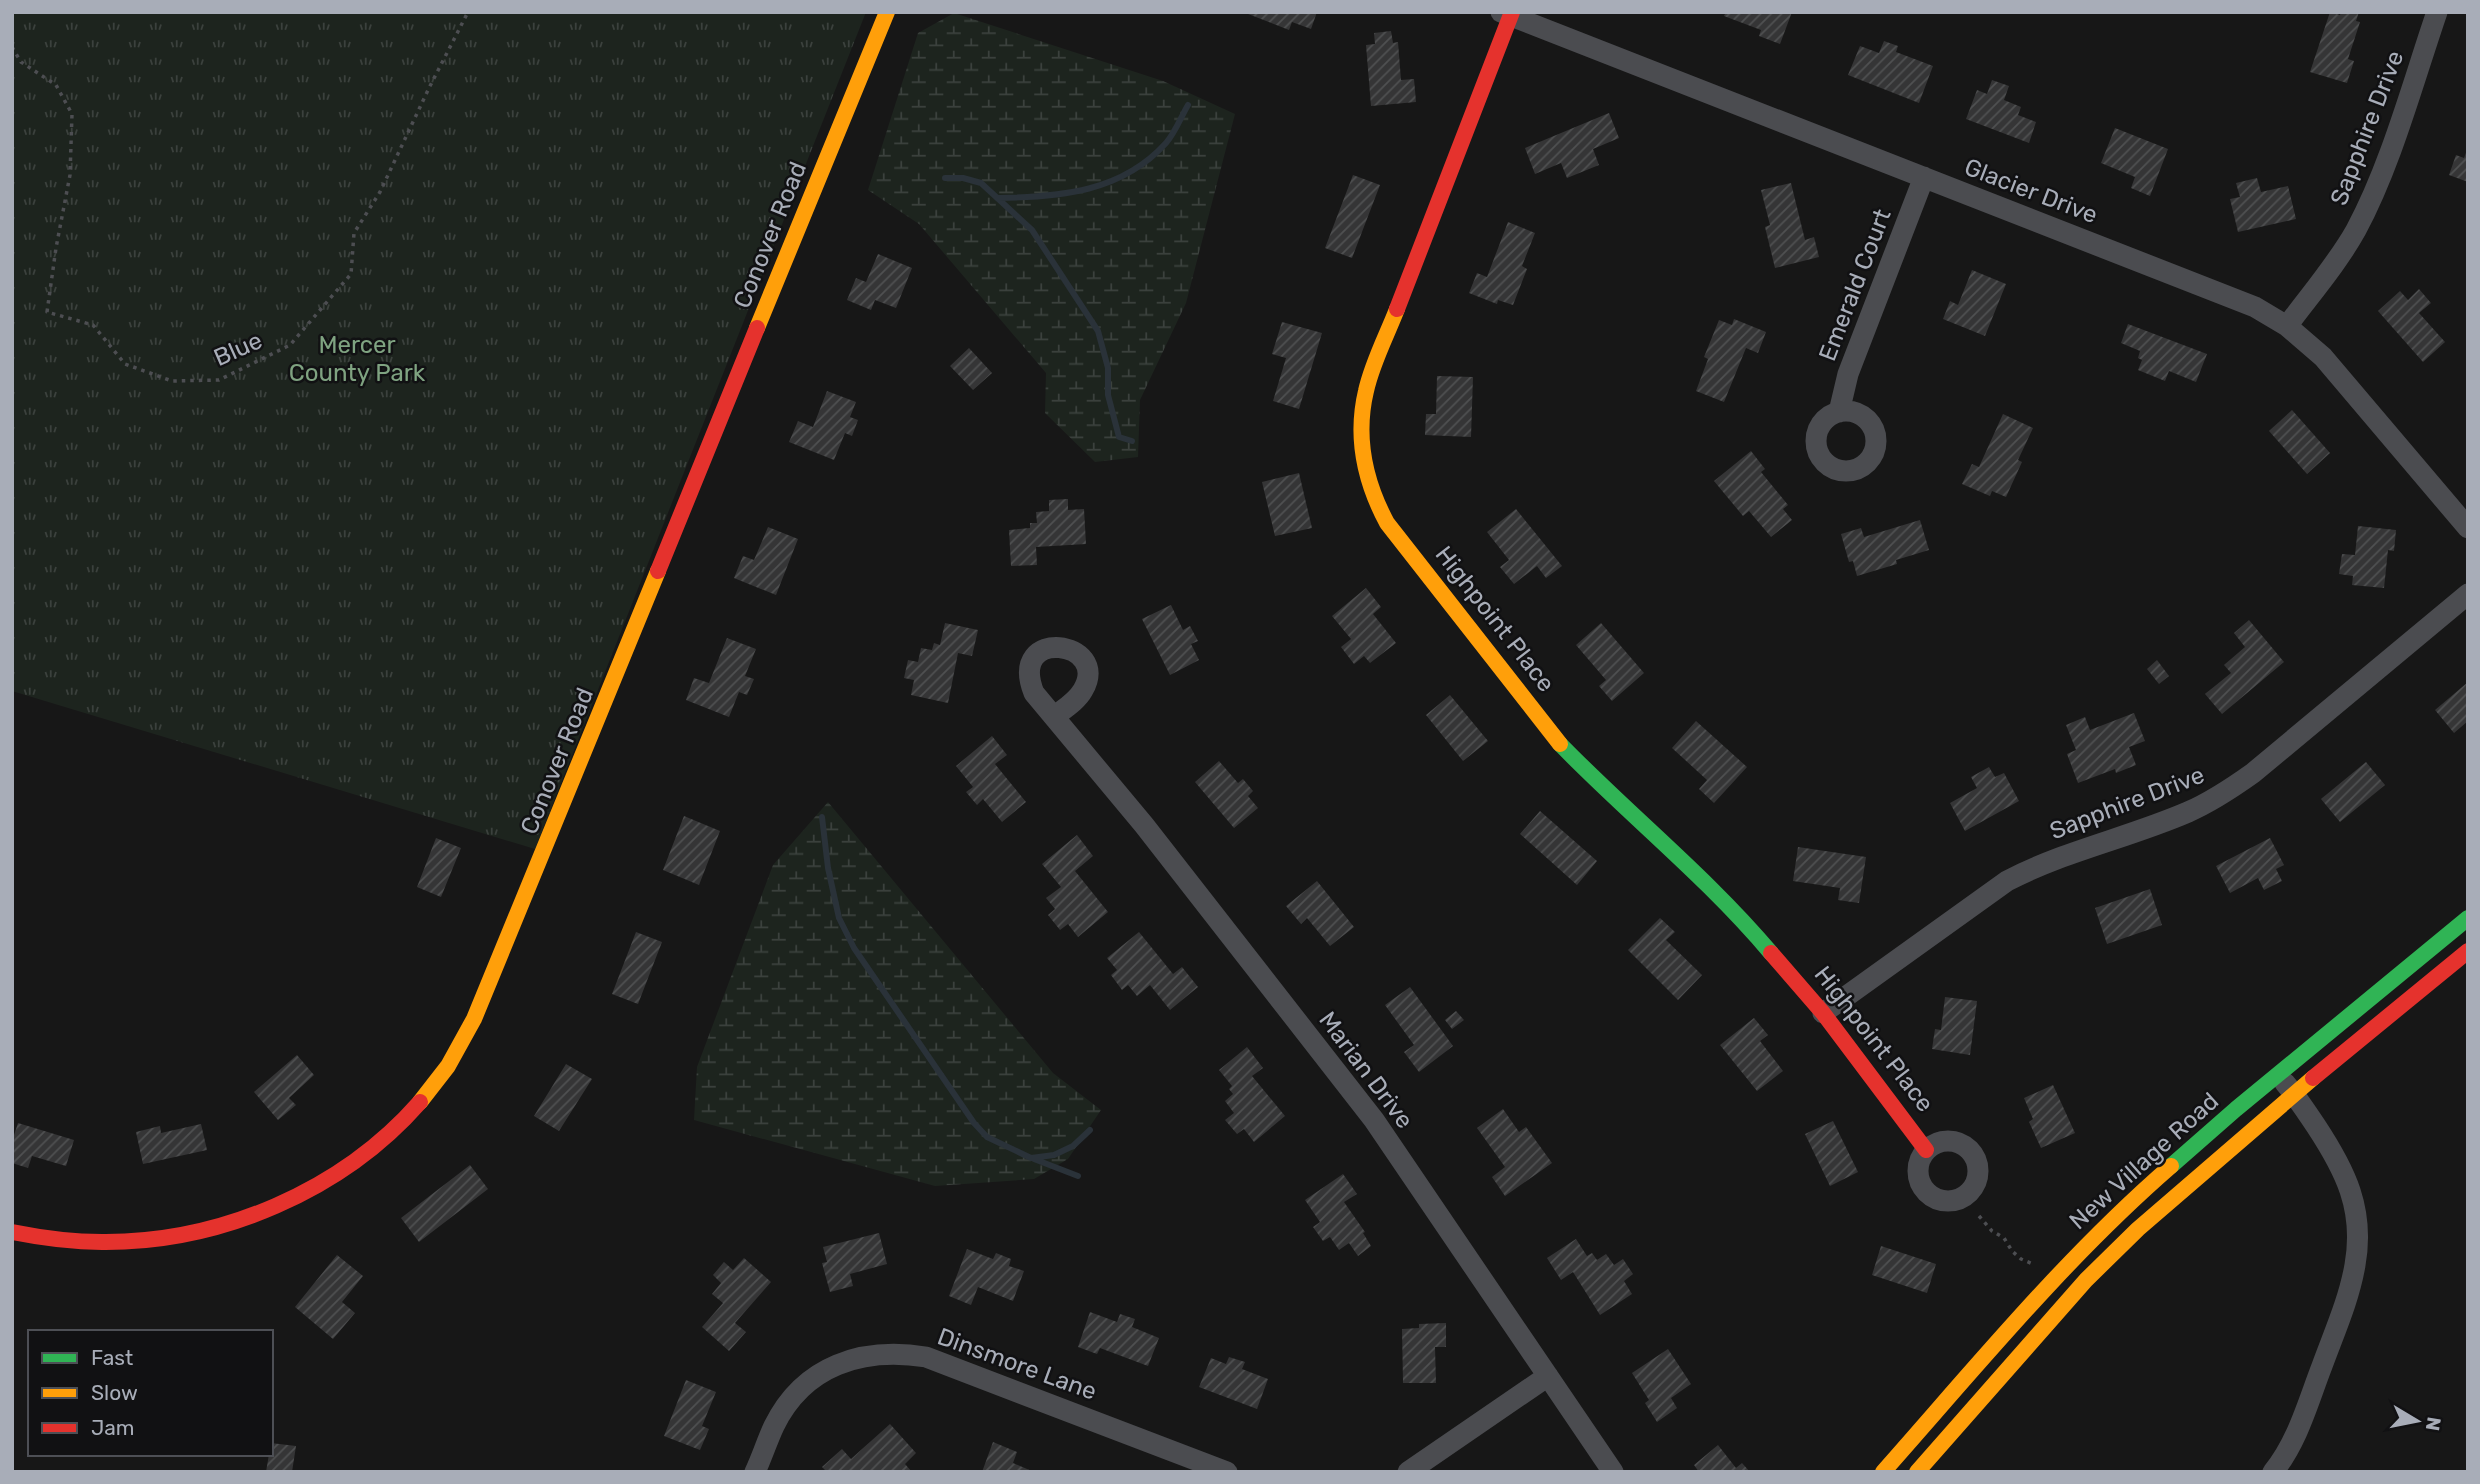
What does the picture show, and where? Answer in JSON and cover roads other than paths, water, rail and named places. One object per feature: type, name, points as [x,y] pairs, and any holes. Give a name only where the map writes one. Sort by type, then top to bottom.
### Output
[{"type":"street","name":"Conover Road","points":[[12,1232],[89,1242],[132,1241],[175,1236],[238,1219],[309,1189],[341,1171],[376,1146],[404,1120],[454,1058],[480,1007],[887,12]]},
{"type":"street","name":"Sapphire Drive","points":[[2287,326],[2356,230],[2376,188],[2437,12]]},
{"type":"street","name":"Glacier Drive","points":[[1508,14],[2255,307],[2287,326],[2323,357],[2468,528]]},
{"type":"street","name":"Highpoint Place","points":[[1508,14],[1366,389],[1360,420],[1360,448],[1366,476],[1387,523],[1553,736],[1600,785],[1701,878],[1775,956],[1823,1013],[1926,1150]]},
{"type":"street","name":"Emerald Court","points":[[1839,412],[1848,374],[1924,177]]},
{"type":"street","name":"Sapphire Drive","points":[[1823,1013],[2007,881],[2037,865],[2187,812],[2219,796],[2253,773],[2468,594]]},
{"type":"street","name":"Marian Drive","points":[[1055,716],[1144,825],[1374,1120],[1613,1472]]},
{"type":"street","name":"New Village Road","points":[[1883,1472],[2067,1263],[2120,1210],[2236,1109],[2468,918]]},
{"type":"street","name":"New Village Road","points":[[1917,1472],[2086,1280],[2138,1228],[2294,1093],[2468,951]]},
{"type":"street","points":[[2273,1472],[2296,1435],[2349,1292],[2356,1263],[2358,1237],[2349,1184],[2339,1160],[2294,1093],[2279,1076]]},
{"type":"street","name":"Dinsmore Lane","points":[[755,1472],[774,1425],[789,1402],[810,1381],[831,1367],[854,1358],[890,1353],[926,1357],[1227,1472]]},
{"type":"street","points":[[1408,1472],[1548,1376]]},
{"type":"waterway","points":[[999,198],[1067,193],[1110,182],[1149,159],[1166,143],[1188,105]]},
{"type":"waterway","points":[[945,178],[963,178],[981,183],[1032,230],[1098,331],[1108,368],[1108,395],[1119,437],[1132,441]]},
{"type":"waterway","points":[[822,817],[828,868],[839,918],[854,948],[974,1123],[987,1137],[1031,1158],[1054,1155],[1073,1146],[1090,1130]]},
{"type":"waterway","points":[[1034,1159],[1078,1176]]},
{"type":"park label","name":"Mercer County Park","points":[[357,359]]}]
